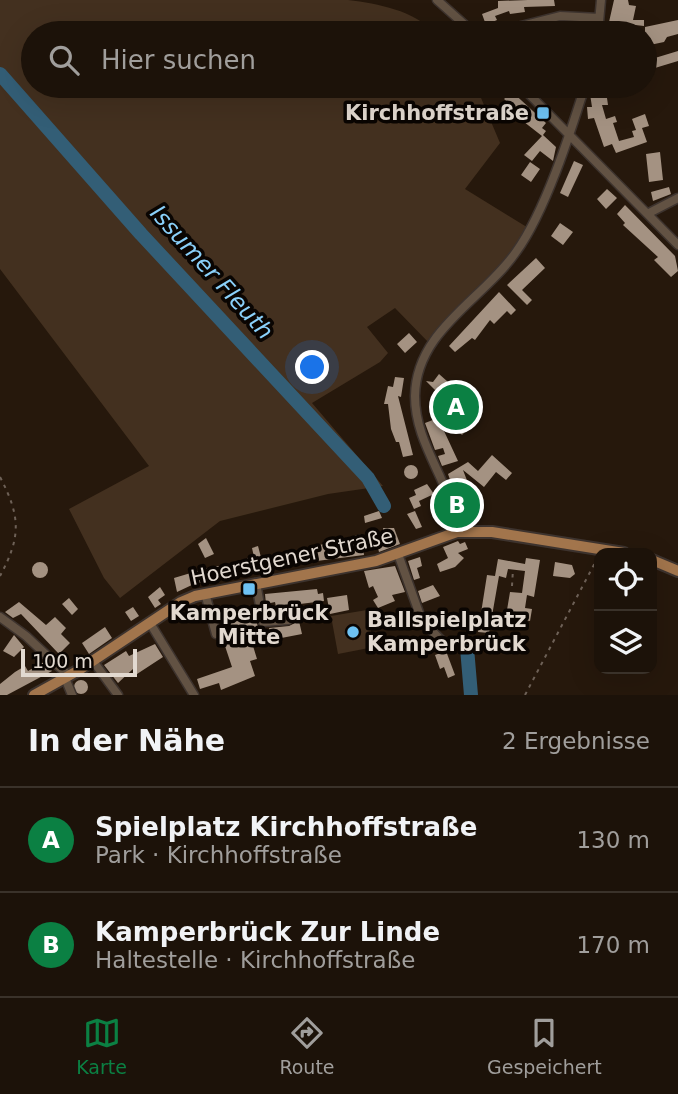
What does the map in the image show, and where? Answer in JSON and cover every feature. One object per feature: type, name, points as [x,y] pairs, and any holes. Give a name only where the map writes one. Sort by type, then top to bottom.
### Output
[{"type":"main road","name":"Hoerstgener Straße","points":[[34,695],[93,661],[181,602],[205,593],[335,570],[398,554],[457,532],[492,532],[594,548]]},
{"type":"main road","points":[[657,562],[678,571]]},
{"type":"street","points":[[438,0],[461,21]]},
{"type":"street","points":[[599,21],[601,0]]},
{"type":"street","points":[[541,21],[560,16],[584,15],[599,18]]},
{"type":"street","points":[[534,98],[678,245]]},
{"type":"street","points":[[457,532],[453,507],[423,442],[417,418],[415,394],[420,372],[438,334],[517,252],[530,229],[571,133],[581,98]]},
{"type":"street","points":[[649,213],[678,198]]},
{"type":"street","points":[[398,554],[422,621],[443,642]]},
{"type":"street","points":[[256,583],[263,622],[288,620]]},
{"type":"street","points":[[205,593],[216,634]]},
{"type":"street","points":[[0,617],[33,642],[67,677],[72,695]]},
{"type":"street","points":[[150,623],[194,695]]},
{"type":"street","points":[[93,661],[118,695]]},
{"type":"path","points":[[0,477],[10,498],[17,537],[0,576]]},
{"type":"path","points":[[525,695],[594,564]]},
{"type":"path","points":[[512,586],[513,569]]},
{"type":"shaded area","points":[[0,0],[348,0],[383,6],[406,14],[419,21],[21,21],[21,98],[481,98],[500,143],[465,189],[530,229],[517,252],[431,345],[395,308],[367,327],[388,353],[380,362],[312,403],[383,486],[328,494],[220,521],[120,598],[104,578],[69,509],[149,466],[0,269]]},
{"type":"shaded area","name":"Ballspielplatz Kamperbrück","points":[[367,610],[374,647],[338,654],[331,616]]},
{"type":"building","points":[[554,0],[555,6],[524,7],[525,12],[510,14],[509,11],[495,16],[497,20],[495,21],[485,21],[482,14],[498,8],[498,1]]},
{"type":"building","points":[[614,0],[628,0],[629,5],[636,6],[633,20],[644,20],[644,21],[609,21]]},
{"type":"building","points":[[678,20],[678,34],[657,43],[657,24]]},
{"type":"building","points":[[678,51],[678,61],[657,67],[657,57]]},
{"type":"building","points":[[519,98],[546,123],[542,128],[546,131],[543,135],[556,147],[553,161],[540,151],[532,161],[524,155],[542,136],[519,118],[522,115],[504,99]]},
{"type":"building","points":[[591,98],[607,98],[608,105],[602,105],[606,119],[615,116],[617,122],[613,123],[619,141],[634,137],[632,131],[636,130],[632,119],[645,114],[649,126],[642,128],[647,142],[616,153],[612,144],[604,147],[594,118],[588,119],[587,107],[592,107]]},
{"type":"building","points":[[660,152],[663,180],[649,182],[646,154]]},
{"type":"building","points":[[574,161],[583,165],[568,197],[560,193]]},
{"type":"building","points":[[530,162],[540,169],[531,182],[521,175]]},
{"type":"building","points":[[669,187],[671,194],[653,201],[651,192]]},
{"type":"building","points":[[607,189],[617,198],[606,209],[597,199]]},
{"type":"building","points":[[625,205],[675,256],[678,271],[671,277],[654,260],[658,257],[623,225],[625,223],[617,214]]},
{"type":"building","points":[[560,223],[573,232],[563,245],[551,236]]},
{"type":"building","points":[[536,258],[545,268],[522,290],[532,300],[527,305],[507,285]]},
{"type":"building","points":[[499,292],[516,310],[511,315],[507,311],[494,324],[490,320],[475,340],[472,338],[455,352],[449,346]]},
{"type":"building","points":[[409,333],[417,342],[405,353],[397,344]]},
{"type":"building","points":[[439,374],[448,382],[438,393],[426,381],[433,382]]},
{"type":"building","points":[[395,377],[404,378],[401,397],[398,396],[413,455],[403,457],[399,442],[396,442],[391,429],[388,404],[384,404],[388,386],[393,387]]},
{"type":"building","points":[[444,410],[466,431],[462,435],[441,414]]},
{"type":"building","points":[[438,418],[458,461],[442,466],[438,456],[445,454],[443,448],[435,450],[425,423]]},
{"type":"building","points":[[492,455],[512,473],[506,480],[496,472],[484,487],[463,470],[476,504],[460,509],[448,474],[468,462],[478,471]]},
{"type":"building","points":[[411,465],[416,467],[416,477],[411,479],[406,477],[404,472],[406,467]]},
{"type":"building","points":[[427,484],[434,494],[419,501],[421,506],[414,509],[409,498],[416,495],[414,490]]},
{"type":"building","points":[[379,511],[382,518],[365,523],[364,516]]},
{"type":"building","points":[[415,511],[422,527],[416,529],[407,514]]},
{"type":"building","points":[[383,528],[394,528],[400,544],[379,552],[377,544],[364,546],[363,541],[384,535]]},
{"type":"building","points":[[361,534],[364,555],[301,563],[299,553],[306,552],[305,548],[324,544],[323,541],[332,539],[333,543]]},
{"type":"building","points":[[206,538],[214,554],[205,558],[198,544]]},
{"type":"building","points":[[458,541],[460,544],[465,542],[468,549],[458,553],[464,558],[455,567],[440,572],[437,564],[448,558],[443,547]]},
{"type":"building","points":[[258,546],[263,565],[250,568],[247,558],[254,557],[252,548]]},
{"type":"building","points":[[420,557],[422,566],[417,568],[420,578],[414,580],[408,561]]},
{"type":"building","points":[[526,558],[540,560],[534,597],[527,595],[525,608],[532,609],[530,621],[520,619],[519,624],[505,622],[510,592],[522,593],[525,571],[508,569],[506,578],[499,576],[489,633],[478,632],[487,575],[495,576],[498,559],[525,564]]},
{"type":"building","points":[[40,562],[46,564],[46,576],[40,578],[34,576],[32,570],[34,564]]},
{"type":"building","points":[[555,562],[572,565],[575,574],[570,578],[553,576]]},
{"type":"building","points":[[221,566],[225,578],[194,584],[177,592],[174,578]]},
{"type":"building","points":[[395,566],[405,592],[392,595],[395,601],[378,608],[373,600],[378,597],[373,586],[369,588],[364,571]]},
{"type":"building","points":[[433,585],[440,596],[422,603],[418,591]]},
{"type":"building","points":[[160,587],[165,595],[158,600],[161,604],[155,608],[148,597]]},
{"type":"building","points":[[317,589],[318,594],[323,593],[324,601],[276,607],[275,602],[266,604],[265,594]]},
{"type":"building","points":[[347,595],[349,610],[330,614],[327,598]]},
{"type":"building","points":[[69,598],[78,609],[72,615],[62,604]]},
{"type":"building","points":[[19,602],[46,625],[55,617],[66,628],[61,634],[70,643],[59,654],[21,614],[13,618],[5,612]]},
{"type":"building","points":[[133,607],[139,616],[131,621],[125,612]]},
{"type":"building","points":[[254,614],[260,633],[250,636],[257,659],[250,661],[255,676],[221,690],[219,683],[200,689],[197,679],[232,667],[223,640],[229,638],[224,622]]},
{"type":"building","points":[[299,621],[302,634],[271,640],[269,628],[289,626]]},
{"type":"building","points":[[105,627],[112,638],[89,654],[82,643]]},
{"type":"building","points":[[14,635],[24,647],[14,657],[3,651]]},
{"type":"building","points":[[155,644],[163,657],[137,674],[133,669],[118,683],[104,665],[126,651],[129,656]]},
{"type":"building","points":[[446,651],[455,675],[448,678],[444,667],[440,669],[435,655]]},
{"type":"building","points":[[44,662],[52,671],[7,695],[0,695],[0,684],[15,672],[25,666],[28,671]]},
{"type":"building","points":[[78,680],[84,680],[88,687],[84,694],[78,694],[74,690],[74,684]]},
{"type":"waterway","name":"Issumer Fleuth","points":[[0,74],[21,98]]},
{"type":"waterway","name":"Issumer Fleuth","points":[[21,98],[141,234],[368,478],[384,506]]},
{"type":"waterway","name":"Issumer Fleuth","points":[[467,648],[471,695]]},
{"type":"place","name":"Kirchhoffstraße","points":[[543,113]]},
{"type":"place","name":"Spielplatz Kirchhoffstraße","points":[[456,407]]},
{"type":"place","name":"Kamperbrück Zur Linde","points":[[457,505]]},
{"type":"place","name":"Kamperbrück Mitte","points":[[249,589]]},
{"type":"place","name":"Ballspielplatz Kamperbrück","points":[[353,632]]}]
